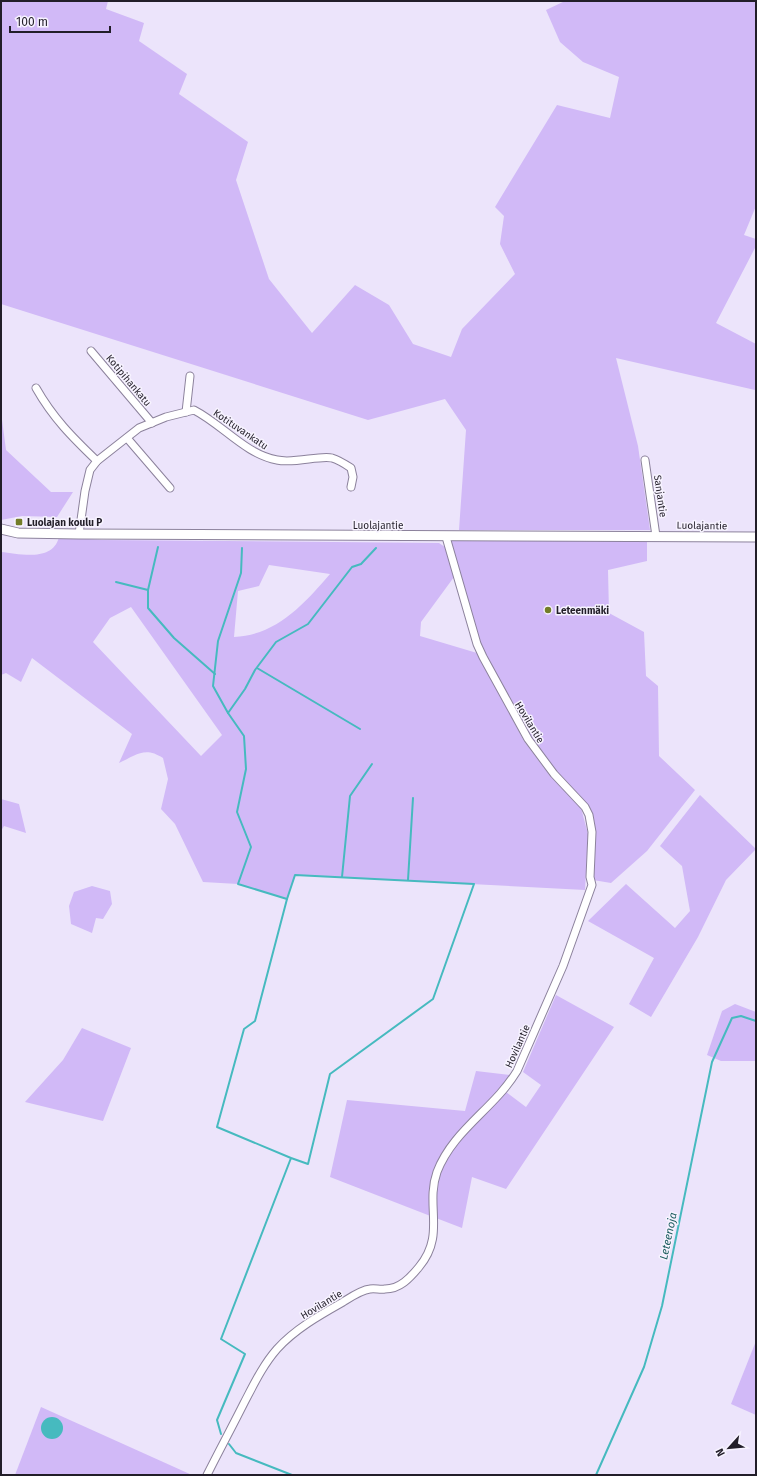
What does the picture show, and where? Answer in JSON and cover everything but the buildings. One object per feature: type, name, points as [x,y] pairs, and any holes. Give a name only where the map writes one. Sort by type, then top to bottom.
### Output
[{"type":"main road","name":"Luolajantie","points":[[1,529],[18,532],[79,534],[446,537],[756,537]]},
{"type":"street","name":"Kotipihankatu","points":[[91,351],[152,423]]},
{"type":"street","points":[[79,534],[85,491],[90,470],[97,461],[139,428],[186,412],[190,376]]},
{"type":"street","points":[[36,388],[47,407],[62,427],[97,461]]},
{"type":"street","name":"Kotituvankatu","points":[[186,412],[194,410],[263,457],[279,461],[294,462],[331,457],[351,468],[353,477],[352,487]]},
{"type":"street","points":[[127,438],[170,488]]},
{"type":"street","name":"Sanjantie","points":[[645,460],[656,536]]},
{"type":"street","name":"Hovilantie","points":[[206,1475],[257,1378],[267,1361],[278,1348],[309,1322],[357,1294],[370,1289],[395,1288],[404,1283],[423,1262],[430,1250],[434,1236],[434,1192],[437,1173],[445,1155],[455,1138],[511,1082],[517,1071],[563,966],[592,885],[590,877],[592,832],[589,814],[585,807],[554,774],[528,739],[483,657],[477,644],[446,537]]},
{"type":"shaded area","points":[[1,1],[108,1],[106,9],[144,23],[139,41],[187,74],[179,94],[248,142],[236,180],[269,279],[312,333],[355,285],[389,305],[413,344],[451,357],[462,329],[515,274],[500,244],[504,216],[495,207],[557,105],[610,118],[619,77],[583,62],[560,42],[546,10],[565,1],[756,1],[756,206],[744,235],[756,239],[756,246],[716,323],[756,344],[755,390],[616,358],[638,446],[650,530],[459,530],[466,430],[445,399],[368,420],[1,304]]},
{"type":"shaded area","points":[[1,412],[6,450],[51,492],[73,492],[57,517],[22,516],[1,520]]},
{"type":"shaded area","points":[[59,537],[102,540],[439,543],[445,547],[454,577],[421,622],[420,636],[477,653],[524,741],[551,777],[581,808],[588,834],[585,890],[295,875],[287,899],[238,884],[203,882],[175,824],[161,809],[168,779],[163,758],[157,754],[146,752],[119,763],[132,734],[32,658],[21,682],[6,673],[1,675],[1,552],[35,555],[50,550],[56,545]],"holes":[[[269,565],[330,574],[300,607],[276,624],[263,631],[234,637],[238,591],[259,586]],[[131,607],[222,735],[201,756],[93,642],[110,618]]]},
{"type":"shaded area","points":[[647,538],[647,561],[608,570],[609,613],[644,632],[646,676],[658,686],[659,756],[695,790],[647,851],[611,883],[593,880],[595,824],[592,813],[555,772],[519,721],[479,641],[451,541]]},
{"type":"shaded area","points":[[700,795],[756,849],[726,880],[698,937],[651,1017],[629,1004],[654,958],[588,921],[626,884],[675,928],[690,911],[682,866],[660,846]]},
{"type":"shaded area","points":[[1,799],[19,804],[26,833],[4,826],[1,831]]},
{"type":"shaded area","points":[[92,886],[110,891],[112,904],[103,919],[96,918],[92,933],[71,924],[69,906],[74,892]]},
{"type":"shaded area","points":[[556,995],[614,1027],[506,1189],[472,1177],[462,1228],[436,1218],[436,1191],[438,1175],[442,1163],[457,1141],[506,1092],[526,1107],[541,1085],[523,1072]]},
{"type":"shaded area","points":[[735,1004],[756,1012],[756,1061],[721,1061],[707,1055],[722,1011]]},
{"type":"shaded area","points":[[82,1028],[131,1048],[103,1121],[25,1102],[63,1060]]},
{"type":"shaded area","points":[[476,1071],[511,1075],[509,1081],[454,1138],[436,1173],[433,1217],[330,1177],[347,1100],[465,1111]]},
{"type":"shaded area","points":[[756,1341],[756,1415],[731,1404]]},
{"type":"shaded area","points":[[41,1407],[192,1475],[15,1475]]},
{"type":"shaded area","points":[[52,1417],[60,1420],[63,1428],[60,1436],[52,1439],[44,1436],[41,1428],[44,1420]]},
{"type":"waterway","points":[[148,590],[158,547]]},
{"type":"waterway","points":[[228,713],[213,686],[218,641],[241,573],[242,548]]},
{"type":"waterway","points":[[287,899],[238,884],[251,847],[237,812],[246,769],[244,736],[228,713],[245,689],[255,670],[276,642],[308,624],[352,567],[361,564],[376,548]]},
{"type":"waterway","points":[[116,582],[148,590],[148,608],[174,638],[215,674]]},
{"type":"waterway","points":[[257,668],[360,729]]},
{"type":"waterway","points":[[342,877],[350,796],[372,764]]},
{"type":"waterway","points":[[408,880],[413,798]]},
{"type":"waterway","points":[[221,1434],[217,1420],[245,1354],[221,1339],[291,1158],[308,1164],[330,1074],[433,999],[474,884],[295,875],[287,899],[255,1021],[244,1029],[217,1127],[291,1158]]},
{"type":"waterway","name":"Leteenoja","points":[[596,1475],[644,1367],[662,1306],[712,1062],[732,1018],[741,1016],[756,1021]]},
{"type":"waterway","points":[[229,1444],[236,1453],[292,1475]]},
{"type":"place","name":"Luolajan koulu P","points":[[19,522]]},
{"type":"place","name":"Leteenmäki","points":[[548,610]]}]
